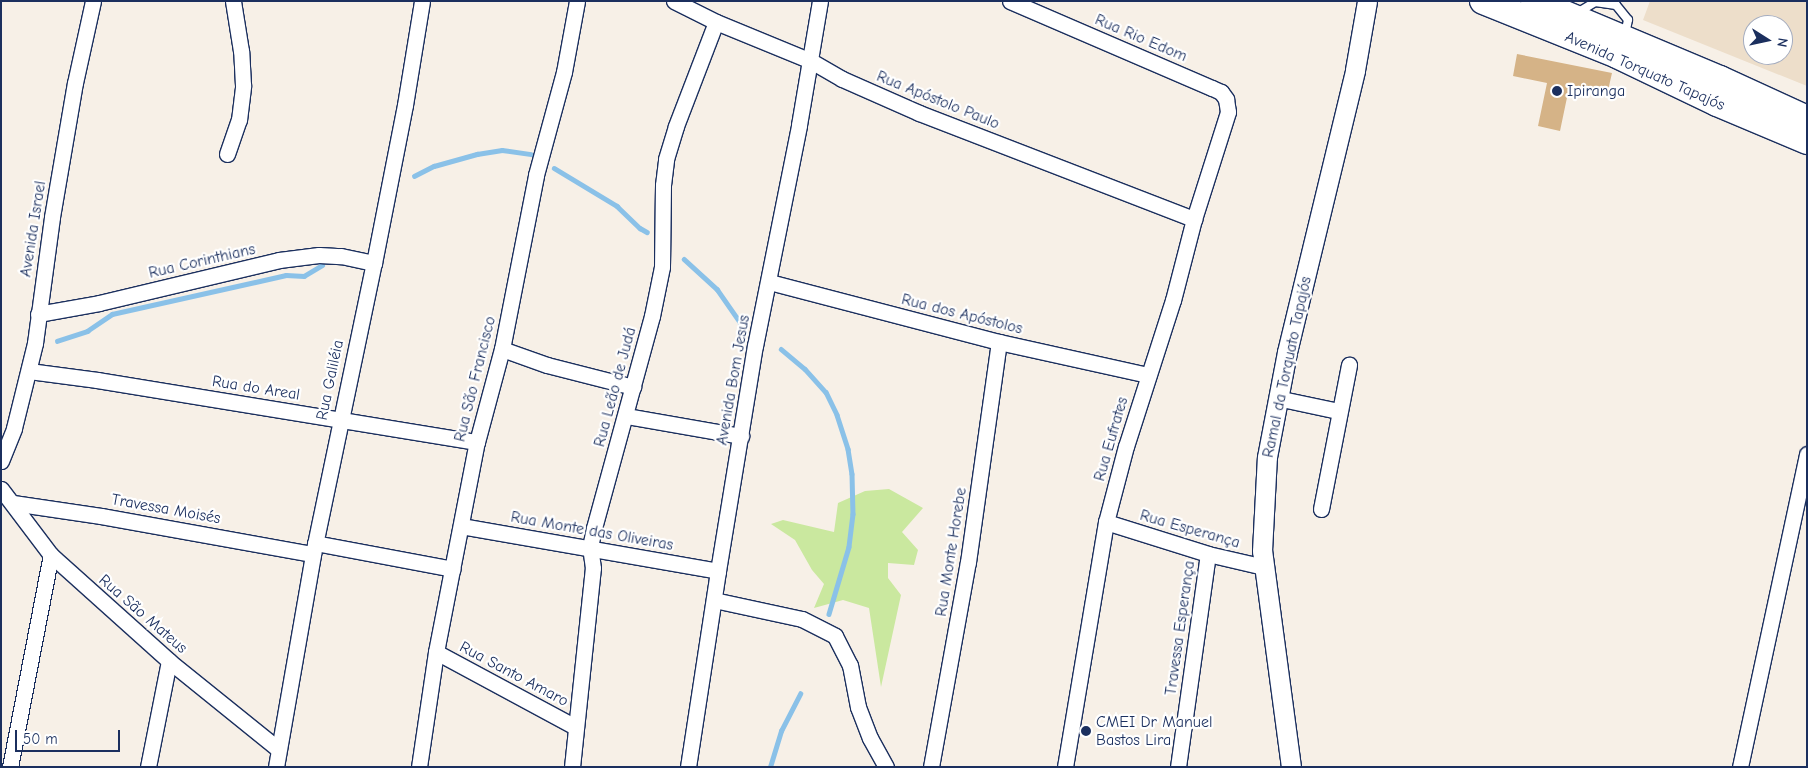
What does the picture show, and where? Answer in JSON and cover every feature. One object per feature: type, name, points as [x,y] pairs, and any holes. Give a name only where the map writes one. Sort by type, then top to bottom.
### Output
[{"type":"highway","name":"Avenida Torquato Tapajós","points":[[1483,1],[1617,56],[1717,103],[1807,141]]},
{"type":"highway","name":"Avenida Torquato Tapajós","points":[[1534,1],[1807,119]]},
{"type":"street","name":"Avenida Israel","points":[[1,461],[14,428],[29,371],[52,217],[93,1]]},
{"type":"street","points":[[227,154],[239,120],[242,85],[242,51],[233,1]]},
{"type":"street","name":"Rua Galiléia","points":[[276,767],[314,548],[339,420],[374,263],[405,105],[422,1]]},
{"type":"street","name":"Rua São Francisco","points":[[419,767],[436,652],[477,442],[502,349],[536,176],[564,72],[577,1]]},
{"type":"street","name":"Rua Apóstolo Paulo","points":[[674,1],[716,22],[811,61],[842,79],[919,112],[1194,219]]},
{"type":"street","name":"Avenida Bom Jesus","points":[[688,767],[740,436],[811,61],[820,1]]},
{"type":"street","name":"Rua Rio Edom","points":[[1010,1],[1221,92],[1226,99],[1228,112],[1223,130]]},
{"type":"street","name":"Ramal da Torquato Tapajós","points":[[1291,767],[1262,551],[1267,465],[1277,398],[1297,307],[1355,70],[1367,1]]},
{"type":"street","name":"Rua Leão de Judá","points":[[572,767],[593,568],[590,547],[652,316],[662,266],[663,185],[666,159],[676,126],[716,22]]},
{"type":"street","name":"Rua Eufrates","points":[[1065,767],[1106,522],[1126,446],[1173,300],[1194,219],[1223,130]]},
{"type":"street","name":"Rua Corinthians","points":[[38,314],[99,303],[279,260],[319,255],[342,256],[374,263]]},
{"type":"street","name":"Rua dos Apóstolos","points":[[769,282],[999,342],[1148,375]]},
{"type":"street","name":"Rua Monte Horebe","points":[[931,767],[968,562],[999,342]]},
{"type":"street","points":[[502,349],[547,365],[633,387]]},
{"type":"street","points":[[1321,509],[1348,365]]},
{"type":"street","name":"Rua do Areal","points":[[29,371],[477,442]]},
{"type":"street","points":[[1277,398],[1338,412]]},
{"type":"street","points":[[626,416],[740,436]]},
{"type":"street","points":[[1740,767],[1807,454]]},
{"type":"street","name":"Rua São Mateus","points":[[1,489],[51,555],[169,661],[278,749]]},
{"type":"street","name":"Travessa Moisés","points":[[13,503],[453,569]]},
{"type":"street","name":"Rua Esperança","points":[[1106,522],[1208,554],[1264,567]]},
{"type":"street","name":"Rua Monte das Oliveiras","points":[[461,526],[590,547],[718,571]]},
{"type":"street","name":"Travessa Esperança","points":[[1178,767],[1208,554]]},
{"type":"street","points":[[11,767],[51,555]]},
{"type":"street","points":[[714,600],[802,619],[835,636],[850,665],[858,707],[867,730],[886,767]]},
{"type":"street","name":"Rua Santo Amaro","points":[[436,652],[575,727]]},
{"type":"street","points":[[148,767],[169,661]]},
{"type":"lane","points":[[1571,17],[1595,2],[1617,3],[1628,20],[1624,39]]},
{"type":"shaded area","points":[[1650,1],[1807,1],[1807,86],[1755,65],[1793,65],[1793,15],[1743,15],[1743,60],[1643,20]]},
{"type":"green space","points":[[889,489],[923,508],[902,532],[918,550],[914,565],[888,563],[888,578],[901,595],[881,687],[869,608],[843,600],[814,608],[824,584],[812,570],[795,540],[771,524],[783,520],[834,532],[838,503],[865,491]]},
{"type":"building","name":"Ipiranga","points":[[1517,54],[1612,73],[1607,95],[1569,88],[1560,131],[1538,126],[1547,83],[1513,76]]},
{"type":"waterway","points":[[414,176],[434,166],[477,154],[502,150],[531,154]]},
{"type":"waterway","points":[[554,168],[617,206],[640,228],[647,232]]},
{"type":"waterway","points":[[684,259],[717,289],[742,325]]},
{"type":"waterway","points":[[57,341],[87,331],[112,314],[286,275],[304,276],[322,265]]},
{"type":"waterway","points":[[781,349],[805,369],[826,392],[837,415],[848,449],[852,474],[853,514],[849,547],[829,614]]},
{"type":"waterway","points":[[770,767],[781,731],[800,694]]},
{"type":"place","name":"Ipiranga","points":[[1557,91]]},
{"type":"place","name":"CMEI Dr Manuel Bastos Lira","points":[[1086,731]]}]
